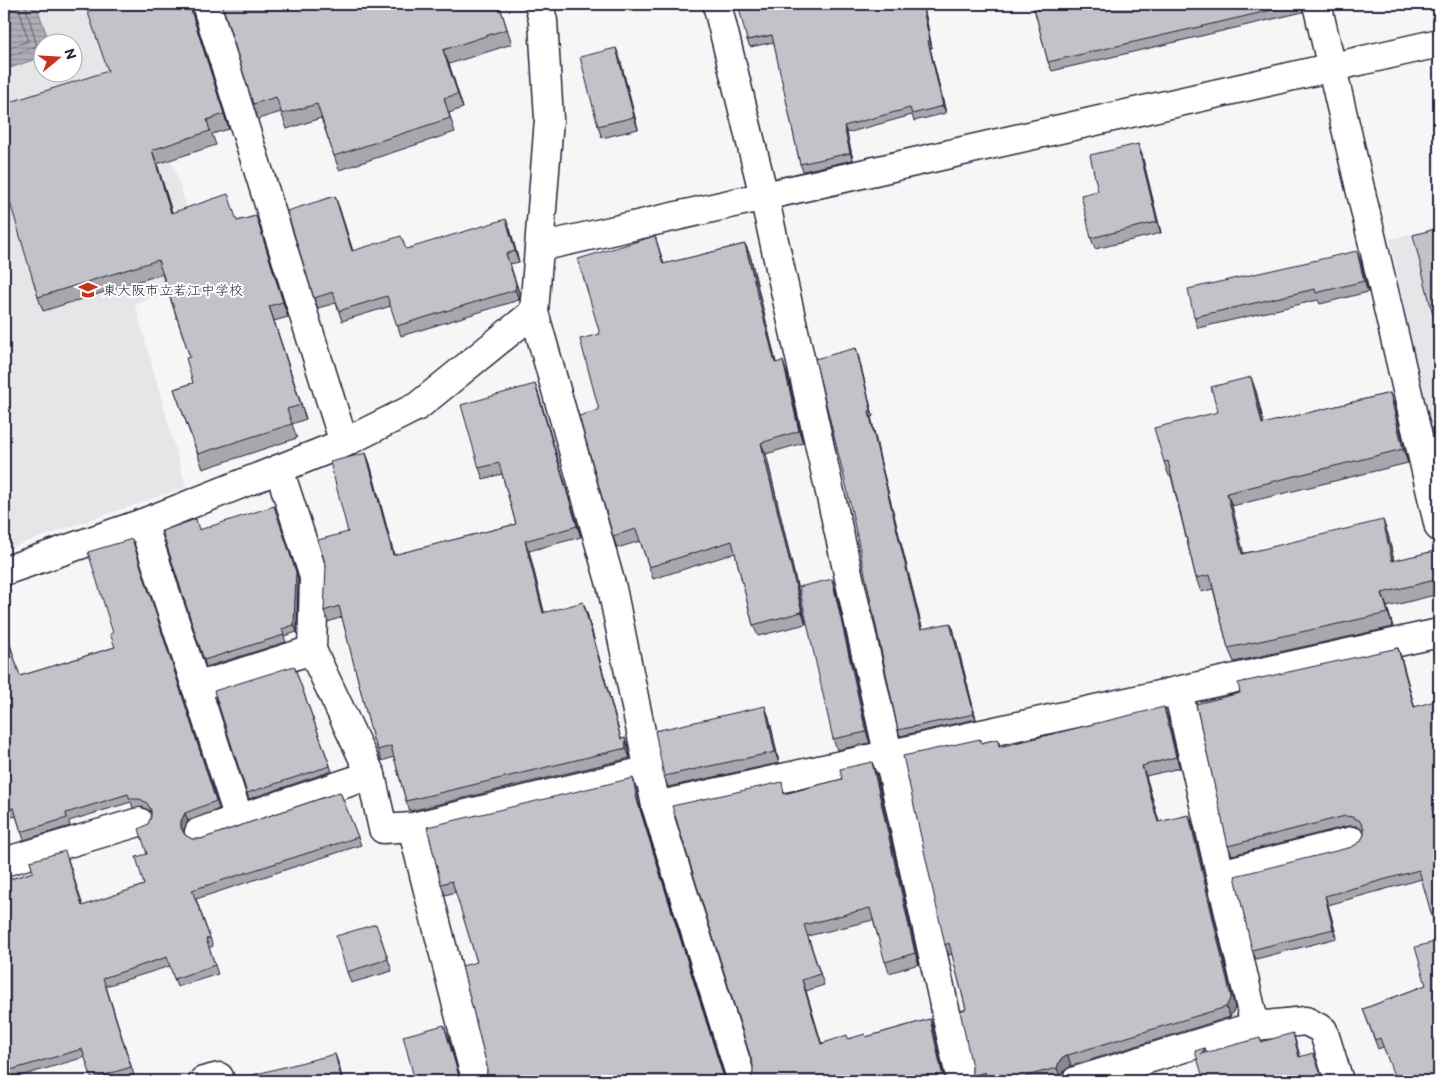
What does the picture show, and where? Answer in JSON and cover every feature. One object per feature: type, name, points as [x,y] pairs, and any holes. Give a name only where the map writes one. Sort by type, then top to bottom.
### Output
[{"type":"street","points":[[206,4],[344,444]]},
{"type":"street","points":[[539,4],[543,21],[549,120],[534,312],[612,588],[656,806],[742,1081]]},
{"type":"street","points":[[718,4],[764,196],[961,1081]]},
{"type":"street","points":[[1317,4],[1439,527]]},
{"type":"street","points":[[540,248],[1439,44]]},
{"type":"street","points":[[4,571],[143,523],[344,444],[418,406],[534,312]]},
{"type":"street","points":[[279,469],[314,577],[312,650],[371,775],[383,829],[412,827],[649,770]]},
{"type":"street","points":[[143,523],[239,819]]},
{"type":"street","points":[[656,806],[1439,633]]},
{"type":"street","points":[[196,687],[312,650]]},
{"type":"street","points":[[1178,691],[1255,1026]]},
{"type":"street","points":[[199,832],[371,775]]},
{"type":"street","points":[[4,861],[139,822]]},
{"type":"street","points":[[412,827],[467,1079]]},
{"type":"street","points":[[1220,874],[1352,841]]},
{"type":"street","points":[[1076,1081],[1255,1026],[1306,1021],[1323,1030],[1339,1081]]},
{"type":"shaded area","name":"東大阪市立若江中学校","points":[[4,4],[121,4],[209,276],[135,304],[186,487],[4,550]]},
{"type":"shaded area","points":[[1439,227],[1439,413],[1427,416],[1390,239]]},
{"type":"water","points":[[4,4],[36,4],[46,32],[32,32],[32,60],[4,70]]},
{"type":"building","points":[[85,4],[189,4],[224,114],[207,120],[210,131],[152,150],[171,213],[228,194],[237,221],[256,216],[283,302],[269,306],[301,405],[287,409],[292,424],[198,454],[174,389],[193,383],[186,358],[190,357],[158,260],[38,297],[4,182],[4,104],[73,82],[82,82],[82,79],[108,71]]},
{"type":"building","points":[[222,4],[499,4],[507,29],[443,50],[458,94],[444,98],[450,118],[334,156],[317,104],[282,114],[276,97],[253,104]]},
{"type":"building","points":[[738,4],[922,5],[943,106],[912,114],[910,108],[844,126],[850,153],[800,164],[772,35],[747,40]]},
{"type":"building","points":[[1033,4],[1298,4],[1048,62]]},
{"type":"building","points":[[616,48],[634,117],[598,126],[580,57]]},
{"type":"building","points":[[1138,144],[1157,222],[1091,238],[1081,195],[1098,191],[1090,155]]},
{"type":"building","points":[[335,196],[352,251],[401,236],[406,249],[506,219],[515,251],[506,254],[516,284],[515,290],[397,326],[387,296],[339,311],[333,292],[314,298],[287,211]]},
{"type":"building","points":[[1439,228],[1439,339],[1413,235]]},
{"type":"building","points":[[655,236],[663,264],[745,244],[775,363],[783,361],[799,431],[761,443],[802,612],[753,625],[732,541],[649,567],[636,529],[613,536],[579,416],[599,410],[580,339],[600,334],[578,259]]},
{"type":"building","points":[[1357,251],[1364,281],[1316,293],[1315,289],[1194,317],[1188,289]]},
{"type":"building","points":[[856,348],[871,410],[869,411],[878,453],[921,629],[950,623],[974,714],[898,730],[847,489],[815,359]]},
{"type":"building","points":[[1251,377],[1262,424],[1390,393],[1403,449],[1227,493],[1242,554],[1383,520],[1392,561],[1439,550],[1439,579],[1382,593],[1388,613],[1228,648],[1210,575],[1196,578],[1168,461],[1164,462],[1154,428],[1218,412],[1211,387]]},
{"type":"building","points":[[535,384],[577,526],[525,541],[543,613],[583,602],[621,739],[625,738],[626,748],[406,801],[391,746],[378,750],[373,739],[339,606],[324,611],[326,566],[318,540],[348,532],[330,462],[366,453],[393,555],[516,524],[499,463],[479,468],[461,405]]},
{"type":"building","points":[[274,506],[296,572],[294,625],[282,629],[284,635],[204,660],[162,531],[196,519],[199,530]]},
{"type":"building","points":[[132,539],[216,801],[185,813],[181,821],[181,828],[185,835],[192,839],[201,839],[340,792],[358,837],[192,890],[210,938],[206,939],[215,965],[174,979],[167,957],[103,978],[131,1067],[92,1079],[82,1049],[4,1072],[4,881],[33,872],[30,861],[65,851],[82,906],[144,885],[136,857],[147,854],[139,829],[148,824],[151,810],[147,803],[140,799],[130,799],[128,794],[66,813],[67,818],[21,832],[14,808],[4,810],[4,626],[20,676],[115,647],[110,634],[113,633],[88,552]]},
{"type":"building","points":[[832,579],[866,732],[833,739],[799,587]]},
{"type":"building","points":[[1398,648],[1414,707],[1435,701],[1439,714],[1439,742],[1435,743],[1439,759],[1439,941],[1419,870],[1325,896],[1333,929],[1252,950],[1235,876],[1352,847],[1360,842],[1364,835],[1364,828],[1359,820],[1345,816],[1228,846],[1196,704],[1240,693],[1238,683]]},
{"type":"building","points":[[294,666],[330,766],[247,793],[214,691]]},
{"type":"building","points":[[765,706],[775,752],[664,776],[655,731]]},
{"type":"building","points":[[1164,707],[1176,757],[1142,766],[1158,822],[1189,815],[1231,997],[1226,1007],[1068,1055],[1060,1060],[1057,1068],[1026,1076],[1027,1078],[1013,1081],[987,1081],[985,1072],[972,1076],[972,1067],[960,1011],[966,1009],[949,943],[945,945],[903,756],[980,739],[981,743],[998,739],[999,747]]},
{"type":"building","points":[[872,762],[915,953],[885,962],[870,908],[804,925],[820,974],[802,980],[821,1044],[847,1035],[848,1039],[865,1034],[866,1037],[930,1019],[942,1073],[948,1081],[748,1081],[753,1073],[753,1065],[672,806],[782,782],[784,794],[842,779],[840,769]]},
{"type":"building","points":[[633,778],[637,800],[723,1075],[727,1081],[482,1081],[487,1074],[487,1066],[462,966],[477,962],[452,881],[441,884],[427,827]]},
{"type":"building","points":[[376,924],[388,959],[347,972],[336,936]]},
{"type":"building","points":[[1439,941],[1439,1081],[1396,1081],[1380,1038],[1375,1040],[1363,1009],[1426,985],[1415,947]]},
{"type":"building","points":[[444,1025],[460,1080],[462,1081],[415,1081],[403,1036]]},
{"type":"building","points":[[1293,1033],[1299,1057],[1313,1053],[1323,1080],[1204,1081],[1195,1051],[1205,1048],[1201,1054],[1260,1038],[1261,1042]]},
{"type":"building","points":[[335,1054],[342,1081],[229,1081]]},
{"type":"place","name":"東大阪市立若江中学校","points":[[88,290]]}]
